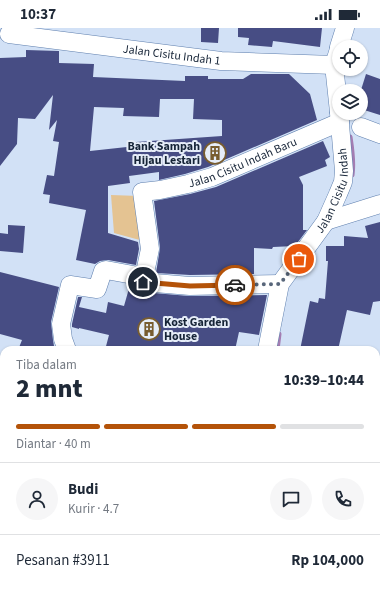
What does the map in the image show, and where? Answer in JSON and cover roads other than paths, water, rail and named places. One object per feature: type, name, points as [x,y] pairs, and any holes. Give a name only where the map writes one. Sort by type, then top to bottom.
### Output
[{"type":"street","name":"Jalan Cisitu Indah","points":[[342,40],[345,28]]},
{"type":"street","name":"Jalan Cisitu Indah 1","points":[[9,34],[221,61],[332,54]]},
{"type":"street","name":"Jalan Cisitu Indah Baru","points":[[144,280],[150,249],[142,192],[188,184],[212,177],[332,119]]},
{"type":"street","name":"Jalan Cisitu Indah","points":[[269,346],[280,284],[326,221],[343,182],[344,171],[339,120]]},
{"type":"street","points":[[361,128],[380,134]]},
{"type":"street","points":[[326,221],[380,204]]},
{"type":"street","points":[[66,346],[61,324],[70,285],[97,289],[103,271],[106,270],[144,280],[190,286],[280,284]]},
{"type":"waterway","points":[[350,137],[353,161],[352,175]]},
{"type":"waterway","points":[[278,346],[279,334]]},
{"type":"place","name":"Bank Sampah Hijau Lestari","points":[[215,153]]},
{"type":"place","name":"Kost Garden House","points":[[149,329]]}]
